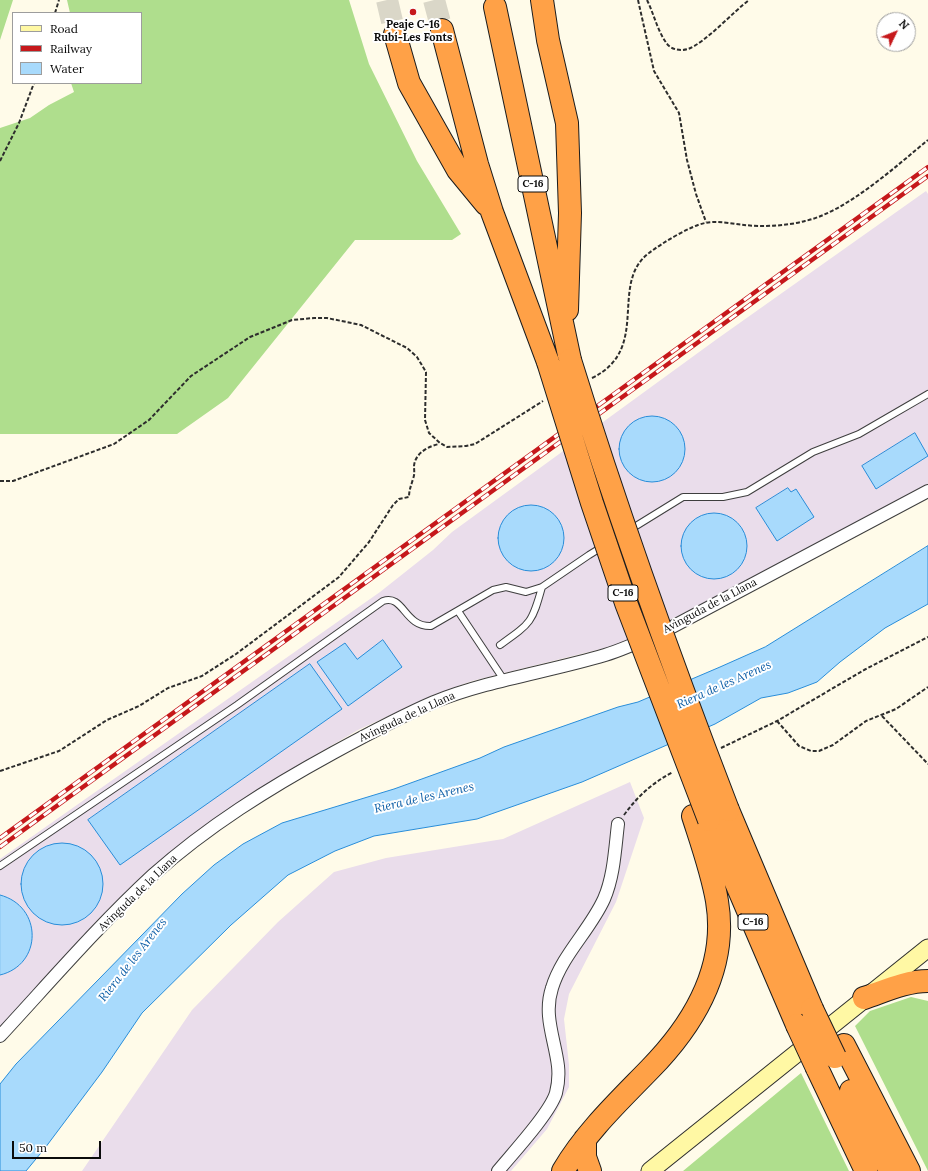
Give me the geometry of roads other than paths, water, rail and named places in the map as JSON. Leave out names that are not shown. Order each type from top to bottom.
[{"type":"highway","name":"C-16","points":[[542,0],[548,40],[567,123],[569,259],[564,339]]},
{"type":"highway","name":"C-16","points":[[495,8],[550,259],[564,339],[613,498],[684,696],[728,810],[763,895],[818,1006],[866,1171]]},
{"type":"highway","name":"C-16","points":[[442,30],[477,164],[492,212],[548,362],[595,510],[661,694],[701,818],[797,1025],[832,1057],[890,1171]]},
{"type":"highway","name":"C-16","points":[[395,34],[410,83],[417,96],[458,170],[492,212]]},
{"type":"highway","points":[[563,1171],[585,1139],[610,1110],[667,1051],[697,1010],[708,986],[717,953],[717,903],[707,858],[701,818]]},
{"type":"highway","points":[[864,998],[909,983],[928,981]]},
{"type":"highway","points":[[832,1057],[909,1171]]},
{"type":"highway","points":[[585,1139],[585,1157],[590,1171]]},
{"type":"main road","points":[[650,1171],[928,948]]},
{"type":"street","name":"Avinguda de la Llana","points":[[0,1036],[124,903],[154,875],[228,816],[310,766],[394,721],[452,696],[504,680],[605,655],[628,647],[672,627],[928,491]]},
{"type":"street","points":[[498,1171],[547,1109],[556,1093],[558,1066],[551,1036],[549,1012],[551,989],[560,968],[603,900],[610,883],[618,824]]},
{"type":"lane","points":[[0,866],[237,705],[383,601],[389,599],[396,601],[414,622],[424,626],[439,623],[483,594],[499,588],[506,587],[526,592],[542,587],[684,496],[723,497],[747,492],[813,452],[859,434],[928,394]]},
{"type":"lane","points":[[500,645],[528,625],[535,612],[542,587]]},
{"type":"lane","points":[[458,610],[504,680]]},
{"type":"water","points":[[652,416],[665,419],[675,426],[682,436],[685,449],[682,462],[675,472],[665,479],[652,482],[639,479],[629,472],[622,462],[619,449],[622,436],[629,426],[639,419]]},
{"type":"water","points":[[915,433],[928,456],[876,489],[862,466]]},
{"type":"water","points":[[788,488],[791,492],[796,489],[814,517],[777,541],[756,508]]},
{"type":"water","points":[[531,505],[544,508],[554,515],[561,525],[564,538],[561,551],[554,561],[544,568],[531,571],[518,568],[508,561],[501,551],[498,538],[501,525],[508,515],[518,508]]},
{"type":"water","points":[[714,513],[727,516],[737,523],[744,533],[747,546],[744,559],[737,569],[727,576],[714,579],[701,576],[691,569],[684,559],[681,546],[684,533],[691,523],[701,516]]},
{"type":"water","name":"Riera de les Arenes","points":[[928,546],[928,604],[885,628],[840,662],[817,682],[788,693],[761,698],[715,724],[582,782],[477,819],[374,836],[335,851],[288,875],[231,925],[142,1013],[102,1072],[26,1171],[0,1171],[0,1084],[16,1064],[182,894],[214,865],[243,844],[282,823],[394,789],[480,758],[504,747],[618,707],[638,702],[720,667],[765,647]]},
{"type":"water","points":[[383,640],[402,667],[348,706],[317,662],[345,643],[357,659]]},
{"type":"water","points":[[310,664],[342,709],[120,865],[88,820]]},
{"type":"water","points":[[62,843],[78,846],[91,855],[100,868],[103,884],[100,900],[91,913],[78,922],[62,925],[46,922],[33,913],[24,900],[21,884],[24,868],[33,855],[46,846]]},
{"type":"water","points":[[0,895],[14,901],[24,911],[30,923],[32,935],[30,948],[24,960],[14,969],[0,975]]},
{"type":"tunnel","points":[[387,0],[395,34]]},
{"type":"tunnel","points":[[434,0],[442,30]]},
{"type":"railway","points":[[0,838],[928,167]]},
{"type":"railway","points":[[0,847],[928,176]]},
{"type":"place","name":"Peaje C-16 Rubí-Les Fonts","points":[[413,12]]}]
